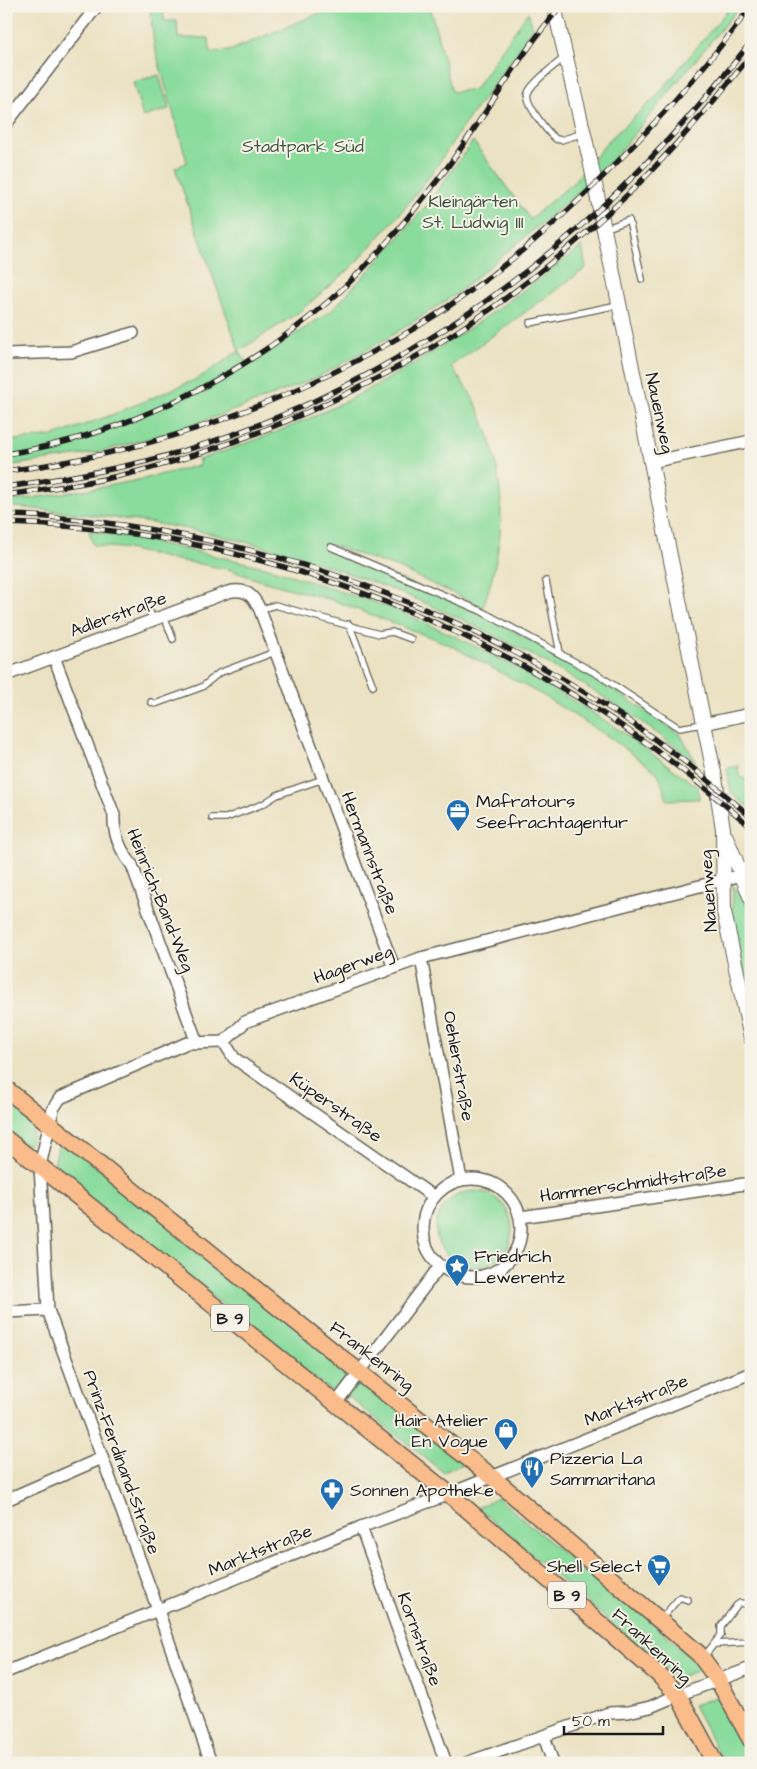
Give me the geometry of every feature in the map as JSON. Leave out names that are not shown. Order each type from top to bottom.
[{"type":"main road","name":"Frankenring","points":[[6,1088],[359,1372],[492,1476],[703,1658],[718,1680],[751,1740]]},
{"type":"main road","name":"Frankenring","points":[[6,1139],[449,1494],[658,1674],[678,1695],[714,1763]]},
{"type":"street","points":[[6,124],[97,6]]},
{"type":"street","name":"Nauenweg","points":[[554,6],[584,133],[715,778],[723,829],[724,912],[751,1038]]},
{"type":"street","points":[[6,354],[71,352],[133,333]]},
{"type":"street","points":[[651,462],[751,441]]},
{"type":"street","name":"Hermannstraße","points":[[244,591],[251,595],[260,610],[394,968]]},
{"type":"street","name":"Adlerstraße","points":[[6,675],[228,592],[244,591]]},
{"type":"street","name":"Heinrich-Band-Weg","points":[[54,657],[114,815],[114,827],[125,856],[132,865],[197,1043]]},
{"type":"street","points":[[703,724],[751,714]]},
{"type":"street","name":"Nauenweg","points":[[723,829],[751,898]]},
{"type":"street","name":"Hagerweg","points":[[224,1042],[245,1022],[421,958],[742,875]]},
{"type":"street","name":"Oehlerstraße","points":[[421,958],[461,1180]]},
{"type":"street","points":[[40,1166],[53,1109],[60,1098],[187,1043],[224,1042]]},
{"type":"street","name":"Küperstraße","points":[[224,1042],[234,1058],[434,1196]]},
{"type":"street","name":"Prinz-Ferdinand-Straße","points":[[40,1166],[48,1310],[158,1610],[211,1763]]},
{"type":"street","points":[[474,1178],[499,1186],[509,1194],[521,1217],[521,1236],[515,1253],[508,1263],[487,1276],[474,1278],[450,1273],[440,1266],[431,1256],[425,1245],[422,1233],[423,1220],[434,1196],[451,1183],[474,1178]]},
{"type":"street","name":"Hammerschmidtstraße","points":[[521,1217],[751,1183]]},
{"type":"street","points":[[336,1403],[440,1266]]},
{"type":"street","points":[[6,1312],[48,1310]]},
{"type":"street","name":"Marktstraße","points":[[6,1672],[361,1527],[449,1494],[751,1373]]},
{"type":"street","points":[[6,1500],[102,1458]]},
{"type":"street","name":"Kornstraße","points":[[361,1527],[446,1763]]},
{"type":"street","points":[[466,1763],[609,1713],[628,1712],[650,1707],[751,1668]]},
{"type":"street","points":[[544,1736],[553,1763]]},
{"type":"lane","points":[[566,57],[546,72],[528,92],[527,98],[536,115],[556,139],[561,140],[584,133]]},
{"type":"lane","points":[[604,229],[629,220],[642,279]]},
{"type":"lane","points":[[530,323],[618,305]]},
{"type":"lane","points":[[331,547],[481,610],[597,674],[679,728],[703,724]]},
{"type":"lane","points":[[546,581],[560,653]]},
{"type":"lane","points":[[260,610],[275,605],[350,624],[379,634],[392,632],[411,639]]},
{"type":"lane","points":[[148,607],[153,620]]},
{"type":"lane","points":[[164,616],[173,639]]},
{"type":"lane","points":[[350,624],[374,686]]},
{"type":"lane","points":[[151,702],[155,704],[202,687],[219,673],[275,652]]},
{"type":"lane","name":"Hermannstraße","points":[[212,818],[226,818],[263,804],[277,795],[322,779]]},
{"type":"lane","points":[[660,1621],[680,1597],[688,1600]]},
{"type":"lane","points":[[703,1658],[721,1635],[720,1626],[737,1605],[740,1603],[751,1607]]},
{"type":"lane","points":[[715,1644],[751,1642]]},
{"type":"green space","name":"Stadtpark Süd","points":[[150,6],[163,6],[164,21],[177,21],[178,38],[209,38],[210,52],[229,51],[336,6],[430,6],[452,92],[475,89],[528,12],[533,27],[433,172],[399,215],[352,267],[299,312],[239,351],[175,168],[187,162],[154,45]]},
{"type":"green space","name":"Kleingärten St. Ludwig III","points":[[731,6],[740,6],[619,153],[577,194],[455,295],[383,341],[318,377],[179,430],[96,453],[6,466],[6,441],[54,436],[114,414],[199,378],[239,351],[248,365],[331,311],[427,205],[473,141],[530,219],[574,182],[610,139],[655,98]]},
{"type":"green space","points":[[159,75],[169,109],[143,117],[133,82]]},
{"type":"green space","points":[[582,246],[586,268],[451,366],[470,393],[479,411],[495,460],[499,484],[501,509],[497,557],[483,607],[398,568],[331,545],[330,550],[490,618],[587,672],[680,734],[696,762],[622,709],[532,655],[437,608],[388,588],[289,554],[209,533],[123,519],[6,506],[6,502],[109,486],[200,465],[198,460],[274,433],[319,414],[389,378],[455,338],[520,293]]},
{"type":"green space","points":[[89,531],[131,537],[269,568],[394,609],[457,637],[514,666],[582,706],[615,727],[698,787],[699,799],[667,800],[658,773],[609,737],[542,695],[448,644],[332,600],[258,580],[228,569],[127,549],[93,545]]},
{"type":"green space","points":[[738,766],[739,776],[751,782],[751,809],[731,793],[727,768]]},
{"type":"green space","points":[[733,885],[748,907],[751,921],[751,1009],[732,917]]},
{"type":"green space","points":[[6,1095],[34,1117],[32,1137],[29,1145],[21,1143],[6,1131]]},
{"type":"green space","points":[[60,1138],[466,1463],[443,1472],[350,1398],[330,1390],[53,1169]]},
{"type":"green space","points":[[474,1191],[489,1194],[501,1202],[509,1214],[512,1229],[509,1244],[501,1256],[489,1264],[474,1267],[459,1264],[447,1256],[439,1244],[436,1229],[439,1214],[447,1202],[459,1194]]},
{"type":"green space","points":[[498,1498],[579,1567],[599,1576],[622,1594],[703,1669],[676,1678],[478,1507]]},
{"type":"green space","points":[[719,1696],[751,1756],[751,1763],[724,1763],[693,1705]]},
{"type":"railway","points":[[6,454],[96,433],[140,417],[182,398],[223,376],[263,351],[336,295],[379,251],[443,173],[515,67],[561,6]]},
{"type":"railway","points":[[6,471],[114,452],[218,421],[319,379],[415,328],[478,286],[566,212],[646,132],[687,86],[751,6]]},
{"type":"railway","points":[[6,487],[77,476],[130,465],[206,444],[263,423],[320,398],[376,370],[429,339],[481,305],[530,268],[601,208],[668,140],[751,42]]},
{"type":"railway","points":[[6,495],[115,477],[195,455],[238,440],[323,405],[364,385],[444,340],[501,302],[555,260],[623,199],[673,147],[751,55]]},
{"type":"railway","points":[[6,515],[68,518],[109,523],[237,547],[303,565],[368,587],[431,612],[493,641],[554,674],[612,710],[679,757],[751,817]]},
{"type":"railway","points":[[6,523],[91,529],[175,541],[259,560],[342,586],[422,617],[500,654],[574,695],[659,752],[751,827]]},
{"type":"place","name":"Mafratours Seefrachtagentur","points":[[458,832]]},
{"type":"place","name":"Friedrich Lewerentz","points":[[457,1287]]},
{"type":"place","name":"Hair Atelier En Vogue","points":[[506,1451]]},
{"type":"place","name":"Pizzeria La Sammaritana","points":[[532,1489]]},
{"type":"place","name":"Sonnen Apotheke","points":[[332,1511]]},
{"type":"place","name":"Shell Select","points":[[659,1587]]}]
